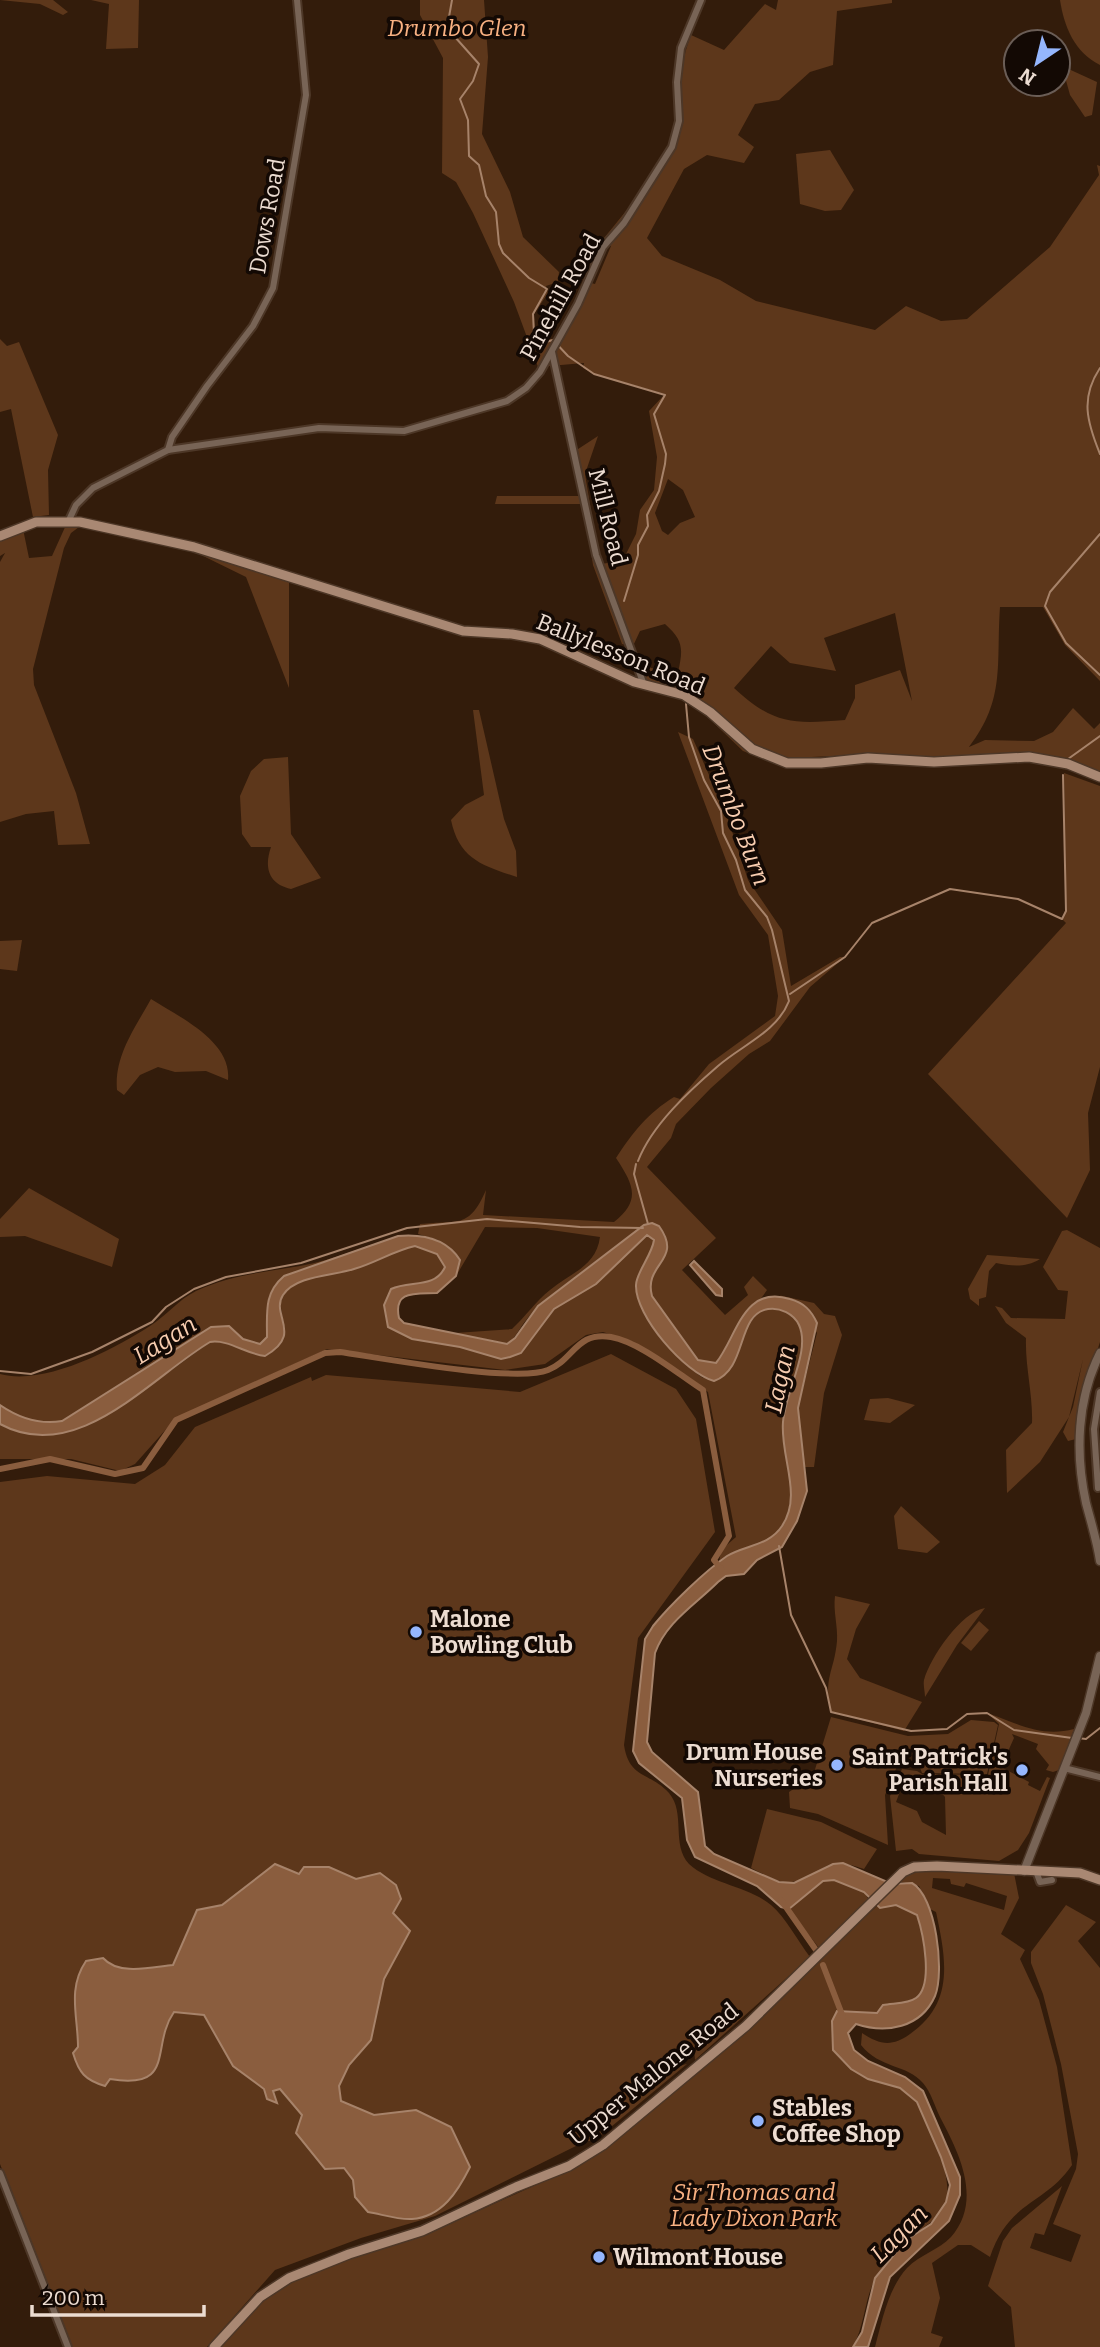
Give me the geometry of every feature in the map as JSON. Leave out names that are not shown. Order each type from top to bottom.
[{"type":"main road","name":"Ballylesson Road","points":[[0,536],[36,522],[69,520],[194,547],[463,631],[540,639],[645,686],[673,691],[695,701],[752,749],[787,763],[821,764],[868,758],[934,762],[1028,757],[1068,764],[1100,777]]},
{"type":"main road","name":"Upper Malone Road","points":[[214,2347],[260,2298],[289,2278],[349,2254],[430,2228],[516,2186],[569,2166],[603,2146],[746,2026],[870,1906],[897,1876],[908,1869],[924,1865],[1024,1871]]},
{"type":"main road","points":[[1024,1871],[1080,1873],[1100,1880]]},
{"type":"street","name":"Dows Road","points":[[168,450],[172,437],[253,326],[273,288],[306,94],[297,0]]},
{"type":"street","name":"Pinehill Road","points":[[69,520],[71,511],[93,488],[168,450],[319,428],[386,432],[421,428],[508,401],[534,379],[592,277],[603,247],[624,223],[672,147],[679,121],[677,82],[681,48],[701,0]]},
{"type":"street","name":"Mill Road","points":[[555,346],[596,555],[645,686]]},
{"type":"street","points":[[1100,1353],[1082,1414],[1079,1446],[1082,1480],[1100,1561]]},
{"type":"street","points":[[1098,1488],[1094,1429],[1100,1392]]},
{"type":"street","points":[[1024,1871],[1076,1738],[1098,1673],[1100,1656]]},
{"type":"street","points":[[1065,1768],[1100,1777]]},
{"type":"street","points":[[1035,1871],[1040,1882],[1052,1880]]},
{"type":"street","points":[[0,2172],[68,2347]]},
{"type":"green space","points":[[0,0],[53,0],[68,12],[63,15],[40,4]]},
{"type":"green space","points":[[91,0],[139,0],[138,48],[106,49],[109,4]]},
{"type":"green space","name":"Drumbo Glen","points":[[420,0],[484,0],[488,57],[482,134],[510,192],[523,237],[559,272],[558,282],[546,286],[548,293],[534,314],[535,334],[542,341],[556,338],[587,282],[595,284],[611,246],[600,243],[651,177],[674,133],[680,132],[682,72],[691,35],[724,50],[765,4],[776,10],[778,0],[892,0],[892,3],[837,11],[833,65],[810,72],[779,100],[755,104],[738,135],[754,147],[744,163],[707,155],[684,169],[647,238],[662,256],[720,280],[756,301],[875,330],[906,306],[941,321],[967,319],[1050,247],[1099,175],[1097,165],[1100,166],[1100,681],[1065,645],[1043,607],[1000,607],[994,697],[981,730],[969,747],[985,740],[1034,741],[1053,732],[1073,708],[1094,729],[1100,723],[1100,772],[1060,757],[1034,753],[790,758],[789,769],[743,751],[696,706],[672,695],[654,693],[646,682],[637,655],[641,654],[651,668],[678,673],[681,658],[679,641],[665,624],[640,631],[633,646],[622,644],[593,565],[584,504],[495,504],[497,496],[581,496],[572,453],[598,436],[585,474],[598,553],[602,564],[623,560],[636,534],[640,510],[654,490],[657,457],[649,411],[665,394],[594,374],[583,368],[584,363],[538,367],[514,302],[473,213],[456,182],[442,173],[443,58],[420,15]],"holes":[[[668,479],[683,490],[695,517],[680,523],[668,535],[662,531],[655,513]],[[895,613],[912,701],[900,670],[855,685],[855,698],[845,720],[811,722],[785,719],[761,709],[734,688],[771,646],[790,663],[836,671],[824,638]]]},
{"type":"green space","points":[[1060,0],[1100,0],[1100,65],[1077,46],[1072,38],[1072,28],[1068,28]]},
{"type":"green space","points":[[1072,71],[1097,82],[1092,115],[1085,117],[1072,98]]},
{"type":"green space","points":[[830,150],[854,190],[841,210],[825,211],[800,204],[796,154]]},
{"type":"green space","points":[[0,339],[7,346],[19,342],[58,435],[48,470],[49,515],[33,517],[11,409],[0,412]]},
{"type":"green space","points":[[66,525],[79,527],[71,533],[64,548],[33,669],[34,685],[76,793],[90,844],[58,845],[54,811],[26,814],[0,822],[0,562],[5,553],[0,556],[0,540],[23,529],[29,558],[52,556]]},
{"type":"green space","points":[[193,551],[289,582],[289,688],[246,577]]},
{"type":"green space","points":[[473,710],[479,710],[504,819],[516,851],[517,877],[474,859],[460,844],[451,820],[465,805],[484,795]]},
{"type":"green space","points":[[678,732],[693,739],[726,813],[748,880],[782,930],[791,986],[840,957],[845,957],[810,987],[770,1041],[749,1054],[676,1124],[671,1138],[647,1167],[716,1238],[682,1270],[725,1315],[748,1295],[744,1287],[753,1276],[767,1290],[716,1363],[698,1360],[652,1296],[652,1277],[662,1261],[652,1223],[609,1251],[549,1299],[527,1319],[507,1344],[455,1333],[512,1329],[545,1294],[588,1262],[598,1247],[600,1237],[537,1228],[485,1227],[456,1276],[460,1260],[438,1240],[418,1234],[420,1224],[454,1222],[468,1217],[486,1190],[483,1215],[614,1222],[629,1206],[632,1191],[616,1158],[635,1131],[665,1103],[674,1097],[680,1099],[709,1064],[775,1016],[778,996],[768,935],[739,895]]},
{"type":"green space","points":[[288,757],[291,834],[321,878],[291,889],[277,883],[270,874],[268,861],[271,847],[251,847],[242,834],[240,796],[251,771],[264,759]]},
{"type":"green space","points":[[1064,773],[1100,786],[1100,1067],[1088,1113],[1090,1170],[1067,1218],[928,1074],[1066,923],[1062,919],[1066,911]]},
{"type":"green space","points":[[22,940],[17,971],[0,969],[0,941]]},
{"type":"green space","points":[[151,999],[189,1022],[213,1042],[222,1053],[228,1080],[206,1071],[175,1072],[158,1067],[140,1075],[124,1095],[117,1090],[122,1054]]},
{"type":"green space","points":[[29,1188],[119,1239],[112,1267],[25,1236],[0,1237],[0,1219]]},
{"type":"green space","points":[[1067,1230],[1100,1248],[1100,1342],[1079,1406],[1076,1439],[1068,1441],[1063,1432],[1069,1417],[1040,1462],[1007,1493],[1006,1450],[1032,1423],[1031,1402],[1026,1338],[1006,1323],[995,1306],[1002,1308],[1011,1318],[1065,1319],[1068,1291],[1058,1290],[1043,1267],[1062,1231]],"holes":[[[1083,1359],[1073,1407],[1069,1417]]]},
{"type":"green space","points":[[646,1235],[654,1240],[636,1281],[638,1298],[661,1337],[703,1378],[759,1312],[775,1309],[790,1314],[798,1323],[802,1335],[798,1366],[782,1425],[790,1489],[787,1513],[776,1533],[719,1563],[721,1550],[736,1537],[708,1392],[634,1342],[603,1332],[586,1335],[545,1364],[505,1370],[327,1349],[176,1418],[135,1464],[120,1471],[71,1459],[0,1459],[0,1424],[7,1428],[73,1431],[143,1391],[210,1342],[224,1343],[265,1356],[285,1331],[281,1302],[290,1288],[307,1280],[355,1269],[415,1246],[437,1254],[445,1266],[432,1280],[399,1286],[388,1327],[412,1339],[460,1347],[501,1359],[554,1309],[596,1284]]},
{"type":"green space","points":[[398,1236],[284,1276],[270,1296],[267,1337],[260,1345],[243,1339],[229,1326],[211,1327],[62,1421],[30,1419],[14,1414],[0,1405],[0,1374],[37,1375],[78,1363],[135,1335],[196,1291],[222,1281],[325,1260]]},
{"type":"green space","points":[[987,1255],[1040,1259],[1024,1265],[996,1263],[989,1271],[986,1297],[979,1299],[979,1306],[970,1299],[968,1289]]},
{"type":"green space","points":[[778,1295],[814,1303],[824,1314],[835,1316],[842,1335],[824,1393],[814,1467],[803,1467],[798,1408],[817,1333],[797,1301]]},
{"type":"green space","points":[[611,1354],[676,1389],[696,1419],[715,1532],[638,1638],[624,1745],[627,1756],[635,1770],[662,1786],[674,1801],[681,1848],[689,1864],[708,1876],[752,1893],[771,1905],[810,1957],[695,2060],[694,2049],[674,2067],[687,2064],[594,2141],[586,2141],[435,2216],[361,2238],[275,2270],[207,2347],[72,2347],[0,2164],[0,1482],[47,1476],[135,1484],[165,1465],[195,1427],[311,1377],[312,1381],[326,1375],[520,1392]]},
{"type":"green space","points":[[888,1398],[915,1405],[890,1423],[864,1420],[870,1399]]},
{"type":"green space","points":[[901,1506],[940,1542],[927,1553],[898,1549],[894,1516]]},
{"type":"green space","points":[[835,1596],[870,1604],[856,1629],[847,1659],[860,1678],[922,1702],[904,1731],[831,1712],[828,1691],[837,1641]]},
{"type":"green space","points":[[985,1608],[957,1645],[925,1697],[924,1680],[927,1671],[948,1637],[966,1618]]},
{"type":"green space","points":[[979,1621],[989,1630],[971,1651],[961,1643]]},
{"type":"green space","points":[[987,1713],[1040,1731],[1074,1729],[1059,1770],[1053,1772],[1046,1770],[1049,1765],[1036,1749],[1038,1744],[1012,1734],[1014,1738],[1001,1767],[1040,1791],[1047,1777],[1050,1778],[1029,1833],[1018,1850],[999,1861],[919,1854],[912,1849],[896,1851],[890,1796],[902,1769],[922,1774],[988,1775],[999,1724]],"holes":[[[901,1789],[940,1791],[945,1797],[946,1835],[922,1822],[917,1811],[896,1802]]]},
{"type":"green space","points":[[831,1717],[908,1736],[948,1734],[971,1720],[994,1722],[998,1725],[987,1774],[922,1773],[915,1754],[901,1757],[885,1795],[888,1845],[818,1814],[790,1808],[789,1792],[813,1776]]},
{"type":"green space","points":[[767,1809],[821,1822],[877,1849],[864,1869],[839,1863],[792,1882],[776,1880],[751,1868]]},
{"type":"green space","points":[[915,1868],[1004,1875],[1014,1873],[1019,1898],[1001,1934],[1025,1950],[1020,1959],[1039,2000],[1057,2067],[1072,2165],[1062,2178],[1007,2224],[990,2257],[971,2245],[958,2245],[932,2263],[940,2298],[931,2333],[943,2337],[939,2347],[875,2347],[886,2306],[900,2276],[912,2263],[951,2237],[960,2223],[967,2192],[960,2161],[926,2087],[917,2077],[876,2058],[861,2045],[862,2033],[886,2043],[892,2043],[910,2034],[924,2022],[934,2008],[944,1979],[936,1912],[930,1909],[919,1886],[902,1882],[892,1884]],"holes":[[[933,1878],[950,1879],[951,1884],[964,1887],[966,1883],[1007,1896],[1004,1910],[932,1888]]]},
{"type":"green space","points":[[834,1880],[864,1892],[869,1900],[819,1948],[789,1909],[823,1881]]},
{"type":"green space","name":"Sir Thomas and Lady Dixon Park","points":[[896,1905],[917,1915],[926,1971],[921,1991],[916,1998],[909,2001],[883,2005],[877,2013],[837,2011],[832,2021],[868,2079],[901,2089],[917,2101],[939,2150],[948,2193],[939,2214],[900,2246],[877,2276],[853,2347],[221,2347],[262,2300],[291,2282],[351,2258],[425,2235],[549,2179],[605,2148],[877,1906]]},
{"type":"green space","points":[[1066,1905],[1096,1922],[1078,1941],[1100,1968],[1100,2347],[1015,2347],[1011,2307],[988,2286],[1003,2241],[1012,2228],[1062,2186],[1044,2235],[1035,2233],[1030,2248],[1071,2262],[1081,2235],[1053,2224],[1076,2169],[1078,2154],[1061,2064],[1043,1994],[1031,1963],[1031,1952]]},
{"type":"shaded area","points":[[652,1223],[659,1226],[666,1238],[667,1247],[653,1276],[652,1296],[698,1360],[716,1363],[743,1316],[751,1306],[762,1299],[774,1296],[795,1301],[812,1314],[817,1323],[798,1408],[807,1491],[797,1521],[782,1547],[757,1560],[744,1574],[726,1576],[682,1614],[666,1632],[655,1653],[647,1742],[652,1752],[698,1792],[705,1846],[714,1854],[779,1882],[794,1883],[833,1864],[843,1863],[892,1884],[912,1883],[927,1903],[936,1935],[938,1985],[929,2007],[912,2022],[902,2026],[879,2028],[856,2024],[848,2033],[854,2050],[868,2061],[905,2077],[923,2091],[960,2177],[960,2195],[949,2221],[890,2277],[868,2347],[853,2347],[862,2332],[875,2278],[906,2240],[931,2224],[946,2202],[950,2185],[917,2102],[900,2088],[868,2079],[851,2069],[833,2050],[832,2021],[837,2011],[877,2013],[883,2005],[916,1998],[925,1982],[926,1971],[917,1915],[896,1905],[880,1908],[864,1892],[834,1880],[823,1881],[789,1909],[781,1907],[757,1886],[695,1857],[687,1840],[682,1798],[639,1763],[633,1751],[645,1639],[653,1626],[678,1599],[727,1556],[777,1533],[788,1514],[791,1489],[783,1422],[802,1347],[802,1335],[794,1318],[777,1309],[758,1313],[751,1321],[738,1354],[725,1375],[714,1381],[702,1376],[664,1342],[638,1298],[637,1280],[654,1240],[647,1235],[596,1284],[554,1309],[521,1353],[501,1359],[460,1347],[412,1339],[388,1327],[384,1305],[391,1289],[429,1281],[441,1274],[445,1267],[437,1254],[415,1246],[354,1269],[306,1280],[289,1288],[280,1302],[284,1325],[282,1340],[265,1356],[224,1343],[210,1342],[137,1395],[84,1426],[57,1434],[29,1434],[0,1424],[0,1405],[14,1414],[30,1419],[62,1421],[211,1327],[229,1326],[243,1339],[260,1344],[267,1337],[270,1296],[284,1276],[398,1236],[415,1236],[440,1242],[460,1260],[456,1276],[437,1293],[408,1295],[399,1302],[399,1318],[404,1323],[507,1344],[515,1338],[538,1306],[644,1225]]},
{"type":"shaded area","points":[[694,1261],[722,1289],[722,1296],[716,1295],[690,1265]]},
{"type":"shaded area","points":[[275,1864],[299,1874],[304,1867],[329,1867],[356,1879],[380,1873],[396,1885],[401,1899],[393,1913],[410,1931],[384,1979],[371,2040],[349,2065],[339,2086],[341,2101],[374,2115],[416,2110],[451,2127],[470,2167],[448,2201],[423,2217],[395,2218],[368,2212],[355,2197],[353,2180],[344,2168],[325,2169],[296,2133],[302,2115],[280,2089],[273,2091],[277,2103],[267,2099],[264,2089],[233,2066],[204,2015],[174,2012],[167,2025],[158,2062],[153,2072],[145,2078],[131,2081],[110,2079],[105,2086],[92,2081],[78,2066],[73,2053],[78,2047],[75,1992],[80,1971],[86,1961],[103,1958],[110,1964],[127,1969],[173,1965],[197,1910],[222,1905]]},
{"type":"waterway","name":"Drumbo Burn","points":[[452,0],[447,28],[479,64],[473,81],[460,99],[468,120],[469,156],[479,165],[486,196],[496,212],[499,244],[503,253],[529,278],[547,289],[533,314],[534,334],[542,343],[553,340],[568,356],[594,374],[665,395],[654,414],[666,454],[665,464],[659,491],[647,515],[648,526],[638,545],[638,555],[624,601]]},
{"type":"waterway","points":[[1100,368],[1088,400],[1089,421],[1100,454]]},
{"type":"waterway","points":[[1100,534],[1050,592],[1045,606],[1066,643],[1100,675]]},
{"type":"waterway","name":"Drumbo Burn","points":[[673,672],[681,690]]},
{"type":"waterway","name":"Drumbo Burn","points":[[638,1161],[652,1134],[672,1109],[718,1066],[768,1030],[789,1001],[772,930],[767,917],[745,890],[736,860],[723,833],[721,811],[704,780],[689,737],[686,704]]},
{"type":"waterway","points":[[1068,759],[1100,736]]},
{"type":"waterway","points":[[790,994],[845,957],[872,923],[950,889],[1018,899],[1062,919],[1066,911],[1063,775]]},
{"type":"waterway","name":"Drumbo Burn","points":[[636,1164],[634,1174],[648,1224]]},
{"type":"waterway","name":"Lagan","points":[[0,1371],[31,1374],[92,1352],[152,1322],[166,1307],[194,1289],[226,1277],[301,1263],[407,1228],[487,1219],[580,1227],[643,1228]]},
{"type":"waterway","points":[[0,1469],[50,1459],[115,1474],[143,1468],[176,1420],[325,1353],[340,1352],[479,1372],[532,1373],[557,1365],[590,1338],[611,1337],[634,1345],[703,1390],[729,1536],[714,1560],[721,1569]]},
{"type":"waterway","points":[[779,1546],[791,1615],[826,1688],[831,1712],[911,1731],[947,1729],[967,1714],[987,1713],[1014,1730],[1072,1738]]},
{"type":"waterway","points":[[1078,1738],[1086,1739],[1100,1728]]},
{"type":"waterway","points":[[781,1900],[816,1950]]},
{"type":"waterway","points":[[823,1965],[843,2017]]},
{"type":"place","name":"Malone Bowling Club","points":[[416,1632]]},
{"type":"place","name":"Drum House Nurseries","points":[[837,1765]]},
{"type":"place","name":"Saint Patrick's Parish Hall","points":[[1022,1770]]},
{"type":"place","name":"Stables Coffee Shop","points":[[758,2121]]},
{"type":"place","name":"Wilmont House","points":[[599,2257]]}]
